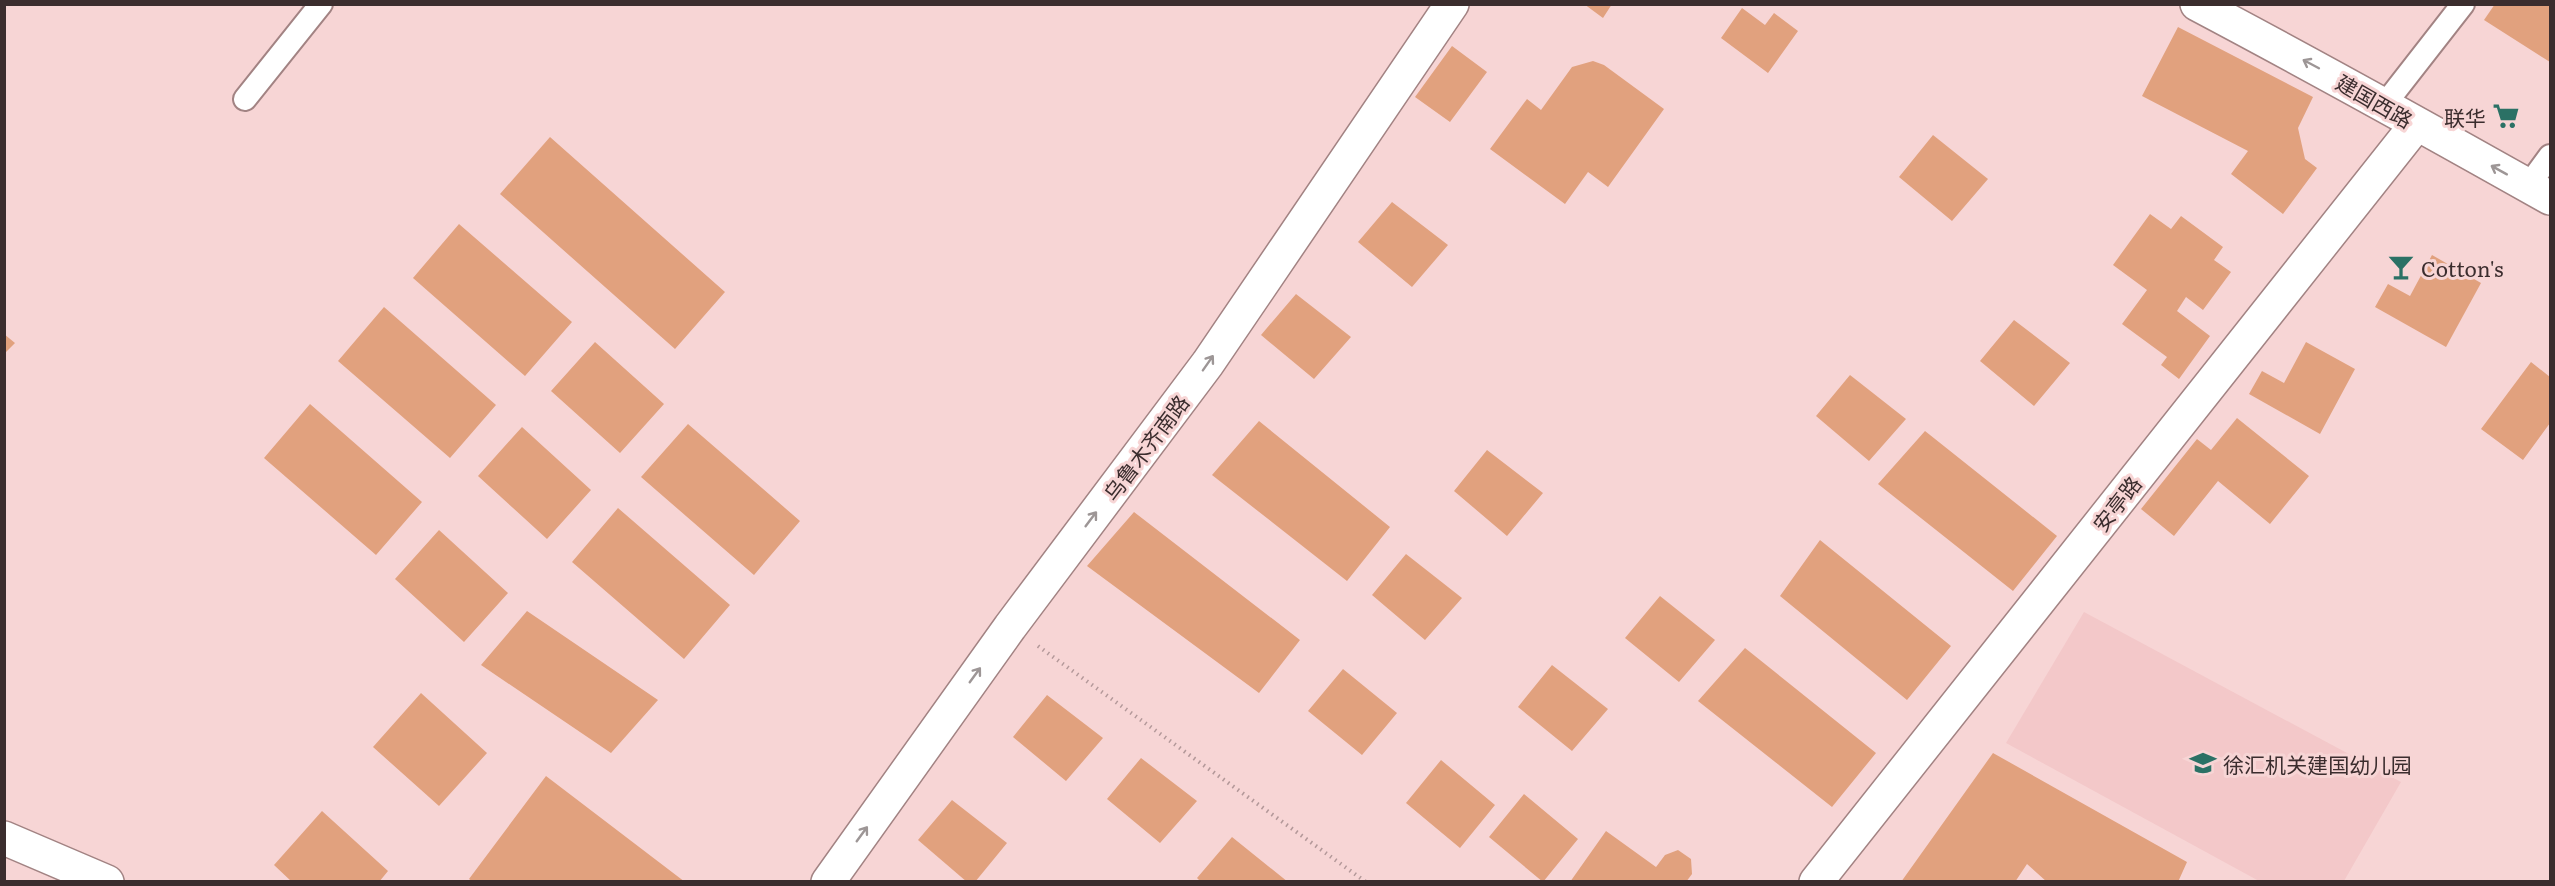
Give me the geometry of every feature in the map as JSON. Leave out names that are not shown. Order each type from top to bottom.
[{"type":"street","name":"乌鲁木齐南路","points":[[828,882],[1010,627],[1208,363],[1452,4]]},
{"type":"street","name":"建国西路","points":[[2197,4],[2385,104],[2416,124],[2539,192]]},
{"type":"street","name":"安亭路","points":[[1816,882],[2416,124]]},
{"type":"street","points":[[4,837],[107,882]]},
{"type":"lane","points":[[245,99],[321,4]]},
{"type":"lane","points":[[2385,104],[2463,4]]},
{"type":"lane","points":[[2539,192],[2550,156]]},
{"type":"path","points":[[1010,627],[1366,882]]},
{"type":"shaded area","name":"徐汇机关建国幼儿园","points":[[2084,612],[2401,782],[2344,881],[2259,881],[2006,743]]},
{"type":"building","points":[[1584,4],[1612,4],[1603,18]]},
{"type":"building","points":[[2495,4],[2550,4],[2550,62],[2484,20]]},
{"type":"building","points":[[1742,8],[1765,25],[1774,13],[1798,31],[1768,73],[1721,38]]},
{"type":"building","points":[[2178,27],[2313,97],[2298,128],[2305,159],[2317,168],[2283,214],[2231,174],[2248,151],[2142,96]]},
{"type":"building","points":[[1452,46],[1487,72],[1450,122],[1415,97]]},
{"type":"building","points":[[1593,61],[1604,65],[1664,109],[1608,187],[1588,172],[1565,204],[1490,149],[1527,99],[1541,110],[1572,67]]},
{"type":"building","points":[[1933,135],[1988,179],[1952,221],[1899,177]]},
{"type":"building","points":[[550,137],[725,292],[675,349],[500,194]]},
{"type":"building","points":[[1392,202],[1448,245],[1412,287],[1358,242]]},
{"type":"building","points":[[2150,214],[2171,229],[2181,216],[2223,247],[2214,260],[2231,272],[2203,310],[2186,297],[2177,311],[2210,336],[2179,379],[2161,365],[2167,357],[2122,324],[2147,290],[2113,265]]},
{"type":"building","points":[[459,224],[572,322],[525,376],[413,278]]},
{"type":"building","points":[[2432,255],[2481,283],[2446,347],[2375,307],[2388,284],[2410,296]]},
{"type":"building","points":[[1296,294],[1351,337],[1314,379],[1261,335]]},
{"type":"building","points":[[384,307],[496,405],[450,458],[338,361]]},
{"type":"building","points":[[2014,320],[2070,363],[2034,406],[1980,361]]},
{"type":"building","points":[[4,334],[15,343],[4,354]]},
{"type":"building","points":[[595,342],[664,404],[620,453],[551,391]]},
{"type":"building","points":[[2306,342],[2355,369],[2320,434],[2249,394],[2262,371],[2284,383]]},
{"type":"building","points":[[2531,362],[2550,377],[2550,423],[2523,460],[2481,429]]},
{"type":"building","points":[[1850,375],[1906,419],[1869,461],[1816,416]]},
{"type":"building","points":[[310,404],[422,502],[376,555],[264,458]]},
{"type":"building","points":[[2237,418],[2309,476],[2270,524],[2218,481],[2174,536],[2141,509],[2197,439],[2211,450]]},
{"type":"building","points":[[1259,421],[1390,527],[1347,581],[1212,475]]},
{"type":"building","points":[[688,424],[800,521],[754,575],[641,477]]},
{"type":"building","points":[[522,427],[591,490],[547,539],[478,476]]},
{"type":"building","points":[[1925,431],[2057,536],[2013,591],[1878,484]]},
{"type":"building","points":[[1487,450],[1543,493],[1507,536],[1454,491]]},
{"type":"building","points":[[618,508],[730,605],[684,659],[572,562]]},
{"type":"building","points":[[1134,512],[1300,640],[1259,693],[1087,566]]},
{"type":"building","points":[[439,530],[508,593],[464,642],[395,579]]},
{"type":"building","points":[[1820,540],[1951,646],[1907,700],[1780,596]]},
{"type":"building","points":[[1406,554],[1462,598],[1425,640],[1372,595]]},
{"type":"building","points":[[1660,596],[1715,640],[1679,682],[1625,638]]},
{"type":"building","points":[[527,611],[658,700],[611,753],[481,665]]},
{"type":"building","points":[[1745,648],[1876,753],[1832,807],[1698,701]]},
{"type":"building","points":[[1552,665],[1608,709],[1572,751],[1518,707]]},
{"type":"building","points":[[1343,669],[1397,713],[1362,755],[1308,711]]},
{"type":"building","points":[[421,693],[487,753],[439,806],[373,747]]},
{"type":"building","points":[[1047,695],[1103,738],[1066,781],[1013,737]]},
{"type":"building","points":[[1993,753],[2187,862],[2178,882],[2047,882],[2027,864],[2015,882],[1901,882]]},
{"type":"building","points":[[1141,758],[1197,801],[1160,843],[1107,799]]},
{"type":"building","points":[[1441,760],[1495,805],[1460,848],[1406,803]]},
{"type":"building","points":[[546,776],[685,882],[473,882],[469,879]]},
{"type":"building","points":[[1524,794],[1578,839],[1543,882],[1489,837]]},
{"type":"building","points":[[952,800],[1007,843],[975,882],[967,882],[918,840]]},
{"type":"building","points":[[322,811],[388,871],[379,882],[292,882],[274,865]]},
{"type":"building","points":[[1606,831],[1656,867],[1665,855],[1678,850],[1691,859],[1692,874],[1686,882],[1570,882]]},
{"type":"building","points":[[1232,837],[1288,882],[1201,882],[1197,878]]},
{"type":"place","name":"联华","points":[[2506,116]]},
{"type":"place","name":"Cotton's","points":[[2401,267]]},
{"type":"place","name":"徐汇机关建国幼儿园","points":[[2203,763]]}]
